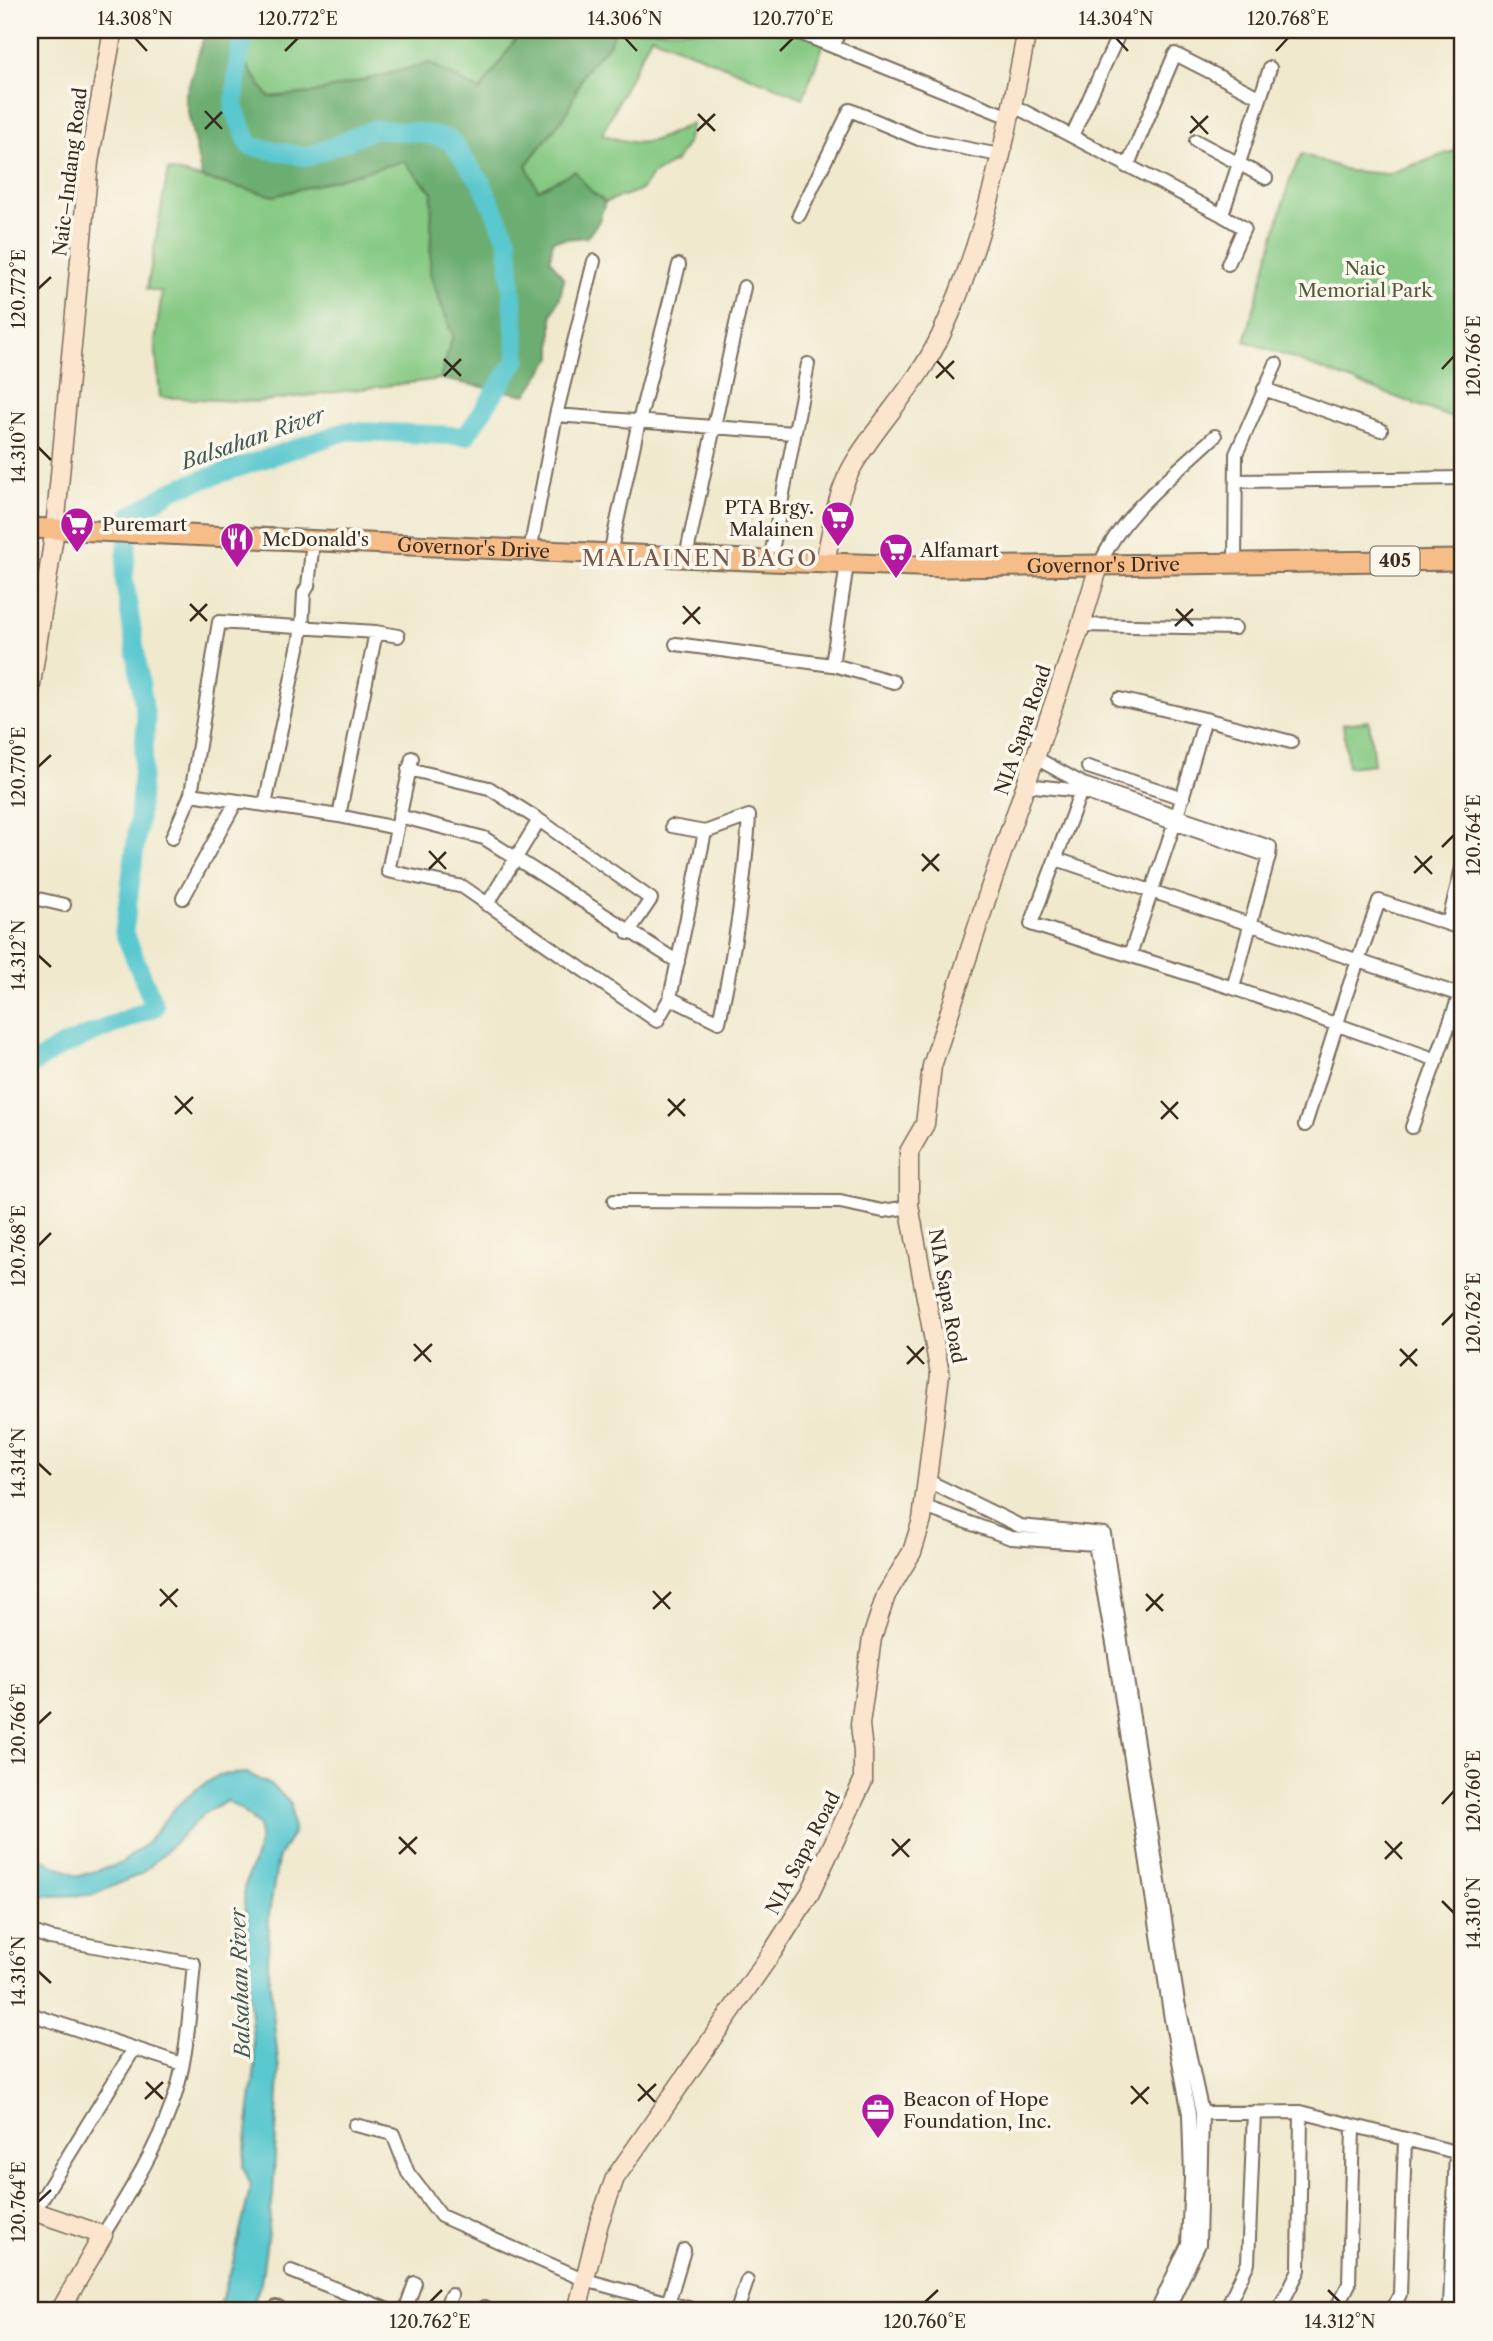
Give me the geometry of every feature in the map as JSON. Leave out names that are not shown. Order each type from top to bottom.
[{"type":"main road","name":"Governor's Drive","points":[[30,528],[308,547],[530,551],[945,567],[1463,560]]},
{"type":"street","name":"Naic–Indang Road","points":[[30,691],[55,529],[89,162],[113,30]]},
{"type":"street","points":[[792,30],[1072,136],[1222,215],[1244,228],[1228,264]]},
{"type":"street","points":[[834,46],[839,30]]},
{"type":"street","points":[[825,563],[838,498],[854,463],[919,375],[941,335],[985,223],[1027,30]]},
{"type":"street","points":[[1072,136],[1117,38]]},
{"type":"street","points":[[1127,167],[1175,54],[1259,97]]},
{"type":"street","points":[[1222,215],[1270,68]]},
{"type":"street","points":[[799,215],[850,110],[919,139],[999,155]]},
{"type":"street","points":[[1196,141],[1266,178]]},
{"type":"street","points":[[530,551],[556,415],[594,261]]},
{"type":"street","points":[[610,554],[639,421],[679,265]]},
{"type":"street","points":[[686,558],[744,287]]},
{"type":"street","points":[[1235,564],[1236,454],[1276,363]]},
{"type":"street","points":[[770,561],[808,364]]},
{"type":"street","points":[[1264,389],[1381,430]]},
{"type":"street","points":[[556,415],[793,433]]},
{"type":"street","points":[[1099,566],[1108,545],[1147,499],[1215,436]]},
{"type":"street","points":[[1236,481],[1463,478]]},
{"type":"street","points":[[265,805],[302,629],[304,593],[308,586],[308,547]]},
{"type":"street","points":[[830,664],[832,665],[847,564]]},
{"type":"street","name":"NIA Sapa Road","points":[[577,2311],[599,2223],[615,2178],[774,1951],[810,1893],[863,1782],[860,1724],[872,1638],[886,1595],[912,1552],[925,1507],[940,1374],[909,1207],[909,1152],[925,1124],[932,1066],[1099,566]]},
{"type":"street","points":[[172,838],[191,794],[219,622],[376,632],[398,636]]},
{"type":"street","points":[[1081,625],[1235,628]]},
{"type":"street","points":[[339,816],[376,632]]},
{"type":"street","points":[[676,644],[830,664],[894,682]]},
{"type":"street","points":[[1119,699],[1291,742]]},
{"type":"street","points":[[1130,955],[1183,798],[1205,719]]},
{"type":"street","points":[[1036,758],[1082,788],[1176,820],[1270,847],[1233,988]]},
{"type":"street","points":[[628,933],[651,899],[539,820],[489,789],[410,764],[388,871],[463,887],[657,1021],[670,998],[705,832]]},
{"type":"street","points":[[1088,767],[1183,798]]},
{"type":"street","points":[[1026,785],[1082,788]]},
{"type":"street","points":[[1082,788],[1031,924],[1233,988],[1437,1060]]},
{"type":"street","points":[[191,794],[397,822],[484,838],[628,933],[678,962]]},
{"type":"street","points":[[183,898],[236,802]]},
{"type":"street","points":[[670,998],[719,1022],[731,970],[745,882],[749,816],[705,832],[672,826]]},
{"type":"street","points":[[487,905],[539,820]]},
{"type":"street","points":[[1056,859],[1462,993],[1412,1127]]},
{"type":"street","points":[[1448,924],[1463,864]]},
{"type":"street","points":[[30,897],[64,905]]},
{"type":"street","points":[[1305,1125],[1379,901],[1463,929]]},
{"type":"street","points":[[614,1201],[841,1202],[883,1211],[909,1207]]},
{"type":"street","points":[[928,1481],[1020,1526],[1104,1534]]},
{"type":"street","points":[[925,1507],[1011,1538],[1095,1544]]},
{"type":"street","points":[[1001,1534],[1005,1519]]},
{"type":"street","points":[[1095,1544],[1104,1534]]},
{"type":"street","points":[[1104,1534],[1178,2002],[1202,2113],[1199,2244],[1167,2311]]},
{"type":"street","points":[[1095,1544],[1188,2114],[1191,2178],[1188,2244],[1157,2311]]},
{"type":"street","points":[[30,1931],[50,1938],[194,1964],[182,2064],[172,2107],[138,2176],[63,2306],[82,2311]]},
{"type":"street","points":[[30,2014],[182,2064]]},
{"type":"street","points":[[103,2235],[31,2213],[134,2049]]},
{"type":"street","points":[[1225,2311],[1248,2263],[1254,2112]]},
{"type":"street","points":[[1202,2113],[1301,2112],[1460,2152],[1448,2311]]},
{"type":"street","points":[[1278,2311],[1299,2270],[1301,2112]]},
{"type":"street","points":[[355,2125],[393,2134],[408,2174],[441,2216],[585,2280],[667,2307],[699,2311]]},
{"type":"street","points":[[1335,2311],[1349,2284],[1353,2127]]},
{"type":"street","points":[[1392,2311],[1400,2294],[1405,2139]]},
{"type":"street","points":[[667,2307],[684,2250]]},
{"type":"street","points":[[291,2271],[391,2311]]},
{"type":"street","points":[[737,2311],[747,2281]]},
{"type":"street","points":[[405,2311],[415,2283]]},
{"type":"street","points":[[444,2311],[451,2295]]},
{"type":"green space","points":[[206,30],[247,30],[239,54],[269,97],[313,93],[430,63],[480,91],[522,30],[615,30],[610,43],[584,72],[566,114],[526,165],[538,190],[575,171],[591,191],[605,202],[599,221],[587,237],[553,240],[550,259],[564,279],[552,315],[552,357],[526,395],[440,379],[453,336],[430,274],[432,192],[404,161],[274,196],[202,178],[185,97]]},
{"type":"green space","points":[[247,30],[522,30],[480,91],[360,81],[313,93],[269,97],[239,54]]},
{"type":"green space","points":[[615,30],[829,30],[803,98],[651,36],[602,134],[628,142],[648,142],[692,123],[687,143],[676,161],[652,175],[641,190],[605,202],[591,191],[538,190],[526,165],[566,114],[584,72],[610,43]]},
{"type":"green space","name":"Naic Memorial Park","points":[[1463,148],[1463,422],[1245,341],[1290,179],[1302,154],[1350,171],[1387,174]]},
{"type":"green space","points":[[404,161],[432,192],[430,274],[453,336],[440,379],[257,402],[160,397],[155,342],[162,292],[147,289],[168,170],[274,196]]},
{"type":"green space","points":[[1369,721],[1374,764],[1348,767],[1343,724]]},
{"type":"water","points":[[247,1773],[273,1786],[291,1804],[293,1833],[278,1859],[269,1914],[268,1965],[279,2071],[273,2196],[261,2283],[249,2311],[217,2311],[232,2267],[251,2185],[243,2166],[255,2067],[244,1888],[259,1846],[259,1826],[227,1801],[206,1812],[143,1873],[93,1895],[44,1896],[30,1889],[30,1854],[79,1876],[120,1864],[146,1844],[175,1808],[197,1789],[219,1775]]},
{"type":"waterway","name":"Balsahan River","points":[[30,1066],[56,1049],[155,1007],[124,932],[139,818],[146,720],[124,577],[130,516],[175,489],[347,431],[466,436],[517,359],[508,240],[482,184],[450,140],[422,133],[374,129],[308,157],[250,146],[234,109],[239,54],[247,30]]},
{"type":"place","name":"PTA Brgy. Malainen","points":[[838,548]]},
{"type":"place","name":"Puremart","points":[[77,554]]},
{"type":"place","name":"McDonald's","points":[[237,569]]},
{"type":"place","name":"Alfamart","points":[[896,580]]},
{"type":"place","name":"Beacon of Hope Foundation, Inc.","points":[[878,2140]]},
{"type":"district","name":"MALAINEN BAGO","points":[[700,558]]}]
